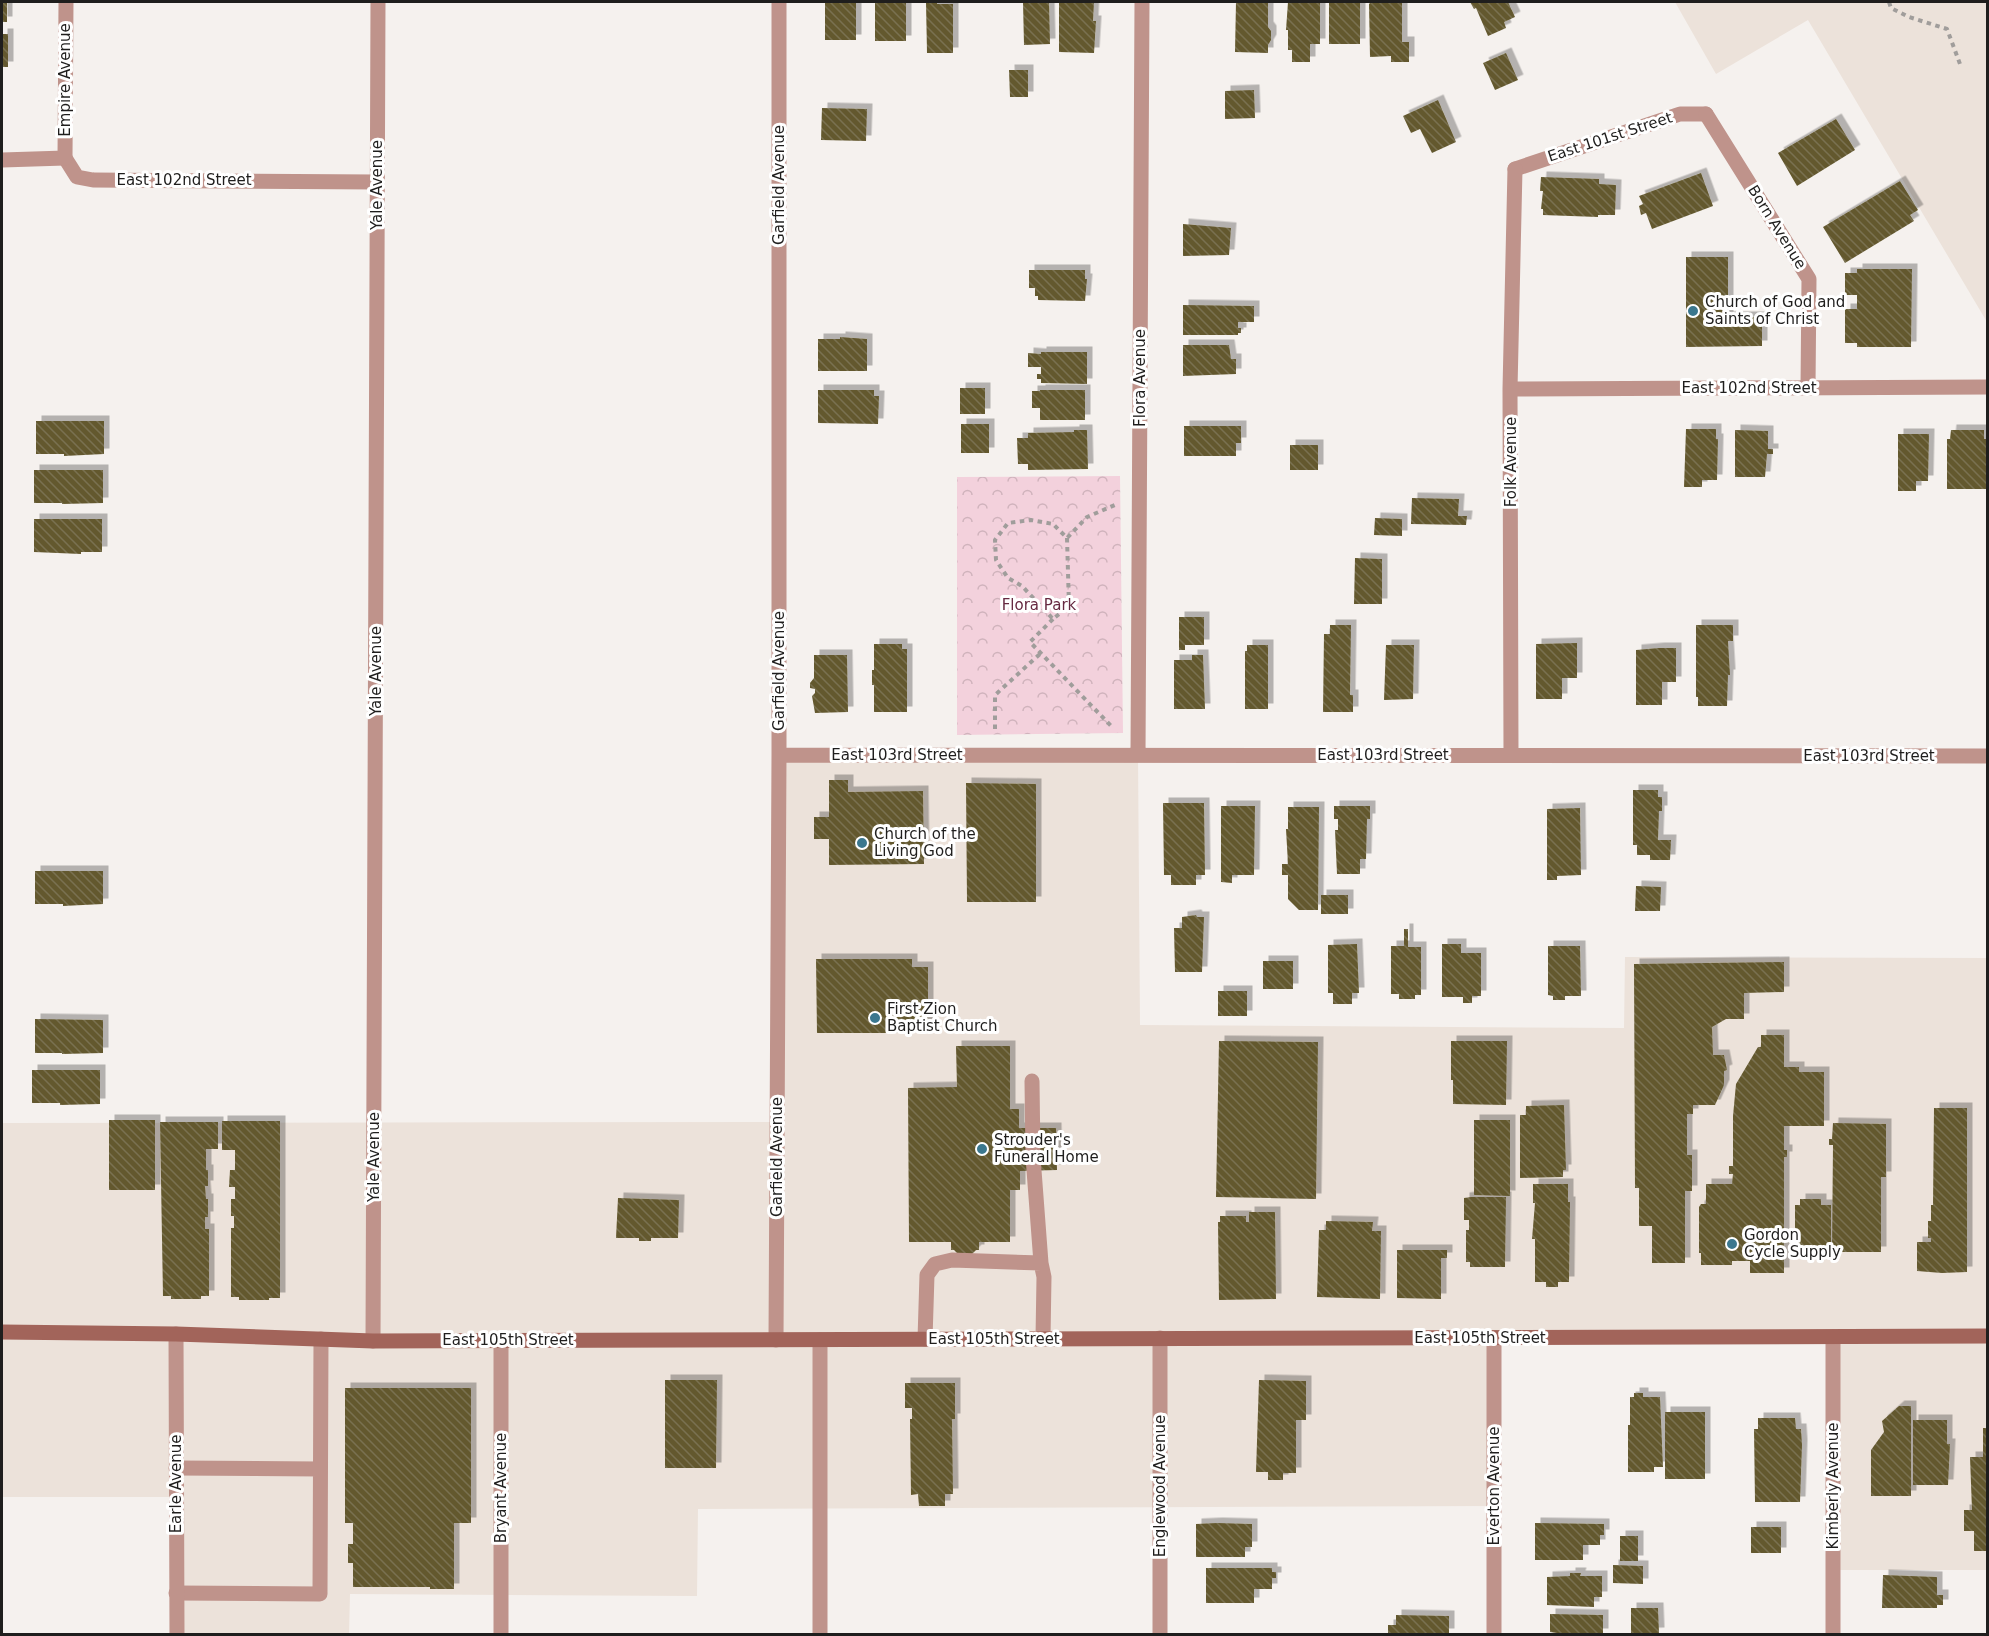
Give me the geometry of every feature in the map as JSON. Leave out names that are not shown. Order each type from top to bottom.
[{"type":"main road","name":"East 105th Street","points":[[2,1332],[176,1334],[373,1341],[1988,1336]]},
{"type":"street","name":"Empire Avenue","points":[[65,158],[66,2]]},
{"type":"street","name":"Yale Avenue","points":[[373,1341],[378,2]]},
{"type":"street","name":"Garfield Avenue","points":[[776,1340],[779,2]]},
{"type":"street","name":"Flora Avenue","points":[[1138,755],[1142,2]]},
{"type":"street","name":"East 101st Street","points":[[1515,169],[1680,114],[1706,114]]},
{"type":"street","name":"Born Avenue","points":[[1706,114],[1809,279],[1808,387]]},
{"type":"street","points":[[2,160],[65,158]]},
{"type":"street","name":"East 102nd Street","points":[[65,158],[77,177],[93,180],[377,182]]},
{"type":"street","name":"Folk Avenue","points":[[1511,755],[1510,388],[1515,169]]},
{"type":"street","name":"East 102nd Street","points":[[1510,388],[1988,387]]},
{"type":"street","name":"East 103rd Street","points":[[779,755],[1988,756]]},
{"type":"street","points":[[1032,1081],[1033,1157],[1044,1276],[1043,1338]]},
{"type":"street","points":[[925,1339],[927,1275],[935,1264],[952,1260],[1041,1263]]},
{"type":"street","name":"Earle Avenue","points":[[176,1334],[177,1635]]},
{"type":"street","name":"Kimberly Avenue","points":[[1833,1337],[1833,1635]]},
{"type":"street","name":"Englewood Avenue","points":[[1160,1338],[1160,1635]]},
{"type":"street","name":"Everton Avenue","points":[[1494,1338],[1494,1635]]},
{"type":"street","points":[[176,1593],[320,1594],[321,1339]]},
{"type":"street","points":[[820,1340],[820,1635]]},
{"type":"street","name":"Bryant Avenue","points":[[501,1341],[501,1635]]},
{"type":"street","points":[[176,1468],[320,1469]]},
{"type":"path","points":[[1889,2],[1891,8],[1909,17],[1947,29],[1960,63]]},
{"type":"path","points":[[1067,538],[1087,517],[1115,505]]},
{"type":"path","points":[[1053,619],[1022,586],[1008,578],[996,560],[995,540],[1008,523],[1030,520],[1053,524],[1067,538],[1069,606],[1030,642],[1113,728]]},
{"type":"path","points":[[995,729],[995,695],[1041,653]]},
{"type":"shaded area","points":[[1675,2],[1987,2],[1987,322],[1808,20],[1716,74]]},
{"type":"shaded area","points":[[779,755],[1138,755],[1140,1025],[1624,1028],[1625,957],[1987,958],[1987,1570],[1833,1570],[1833,1337],[1494,1338],[1494,1506],[698,1509],[697,1596],[350,1594],[349,1634],[177,1634],[176,1497],[2,1497],[2,1123],[777,1122]]},
{"type":"green space","name":"Flora Park","points":[[1120,476],[1123,733],[957,735],[957,477]]},
{"type":"building","points":[[2,2],[7,2],[7,22],[2,22]]},
{"type":"building","points":[[825,2],[856,2],[856,40],[825,40]]},
{"type":"building","points":[[875,2],[906,2],[906,41],[875,41]]},
{"type":"building","points":[[926,2],[953,4],[953,53],[927,53]]},
{"type":"building","points":[[1023,2],[1049,2],[1050,44],[1024,45]]},
{"type":"building","points":[[1059,2],[1094,2],[1093,21],[1096,21],[1094,53],[1059,52]]},
{"type":"building","points":[[1236,2],[1268,2],[1268,27],[1271,31],[1271,40],[1268,53],[1235,52]]},
{"type":"building","points":[[1288,2],[1320,2],[1320,44],[1310,44],[1310,62],[1292,62],[1292,50],[1288,50],[1288,30],[1286,30]]},
{"type":"building","points":[[1329,2],[1360,2],[1360,44],[1329,44]]},
{"type":"building","points":[[1371,2],[1402,2],[1402,42],[1409,42],[1409,62],[1391,62],[1391,56],[1370,57],[1369,4]]},
{"type":"building","points":[[1470,2],[1508,2],[1515,17],[1504,22],[1506,28],[1488,36],[1476,8],[1474,9]]},
{"type":"building","points":[[2,34],[8,34],[8,67],[2,67]]},
{"type":"building","points":[[1506,53],[1518,80],[1495,90],[1483,63]]},
{"type":"building","points":[[1009,70],[1028,70],[1028,97],[1010,97]]},
{"type":"building","points":[[1254,90],[1255,118],[1225,119],[1225,91]]},
{"type":"building","points":[[1438,100],[1456,142],[1432,153],[1420,129],[1411,133],[1403,116]]},
{"type":"building","points":[[822,108],[867,109],[866,141],[821,140]]},
{"type":"building","points":[[1836,119],[1855,150],[1797,186],[1778,153]]},
{"type":"building","points":[[1701,173],[1713,206],[1652,229],[1646,213],[1641,215],[1639,206],[1643,204],[1639,196]]},
{"type":"building","points":[[1541,177],[1599,179],[1599,184],[1616,185],[1615,215],[1598,215],[1598,217],[1543,215]]},
{"type":"building","points":[[1900,181],[1918,210],[1910,215],[1914,221],[1845,263],[1823,227]]},
{"type":"building","points":[[1183,224],[1231,228],[1229,255],[1183,256]]},
{"type":"building","points":[[1686,257],[1728,257],[1728,317],[1762,317],[1762,346],[1686,347]]},
{"type":"building","points":[[1857,269],[1912,269],[1911,347],[1857,347],[1857,343],[1845,343],[1845,309],[1857,309],[1857,295],[1845,295],[1845,273],[1857,273]]},
{"type":"building","points":[[1029,270],[1085,270],[1085,279],[1087,279],[1085,301],[1038,300],[1038,296],[1035,296],[1035,288],[1029,288]]},
{"type":"building","points":[[1183,305],[1254,306],[1254,322],[1238,322],[1241,333],[1238,335],[1183,335]]},
{"type":"building","points":[[840,337],[867,339],[867,371],[818,371],[818,339],[840,339]]},
{"type":"building","points":[[1183,345],[1229,345],[1231,359],[1236,359],[1236,374],[1183,376]]},
{"type":"building","points":[[1041,352],[1087,352],[1087,384],[1041,383],[1041,379],[1037,379],[1037,374],[1041,374],[1041,367],[1028,367],[1028,353],[1041,354]]},
{"type":"building","points":[[960,388],[985,388],[985,414],[960,414]]},
{"type":"building","points":[[818,390],[874,390],[874,396],[879,396],[878,424],[818,423]]},
{"type":"building","points":[[1085,390],[1085,420],[1040,420],[1040,408],[1032,408],[1032,391]]},
{"type":"building","points":[[36,421],[104,421],[104,454],[64,456],[64,454],[36,454]]},
{"type":"building","points":[[961,424],[989,424],[989,453],[961,453]]},
{"type":"building","points":[[1184,426],[1241,426],[1241,443],[1236,443],[1236,456],[1184,456]]},
{"type":"building","points":[[1686,429],[1716,429],[1716,439],[1718,439],[1717,480],[1702,480],[1702,487],[1684,487]]},
{"type":"building","points":[[1074,430],[1087,430],[1088,469],[1028,470],[1028,464],[1018,464],[1017,438],[1028,438],[1028,433],[1074,432]]},
{"type":"building","points":[[1735,430],[1768,431],[1768,449],[1773,449],[1773,454],[1767,454],[1765,477],[1735,477]]},
{"type":"building","points":[[1951,430],[1984,430],[1986,489],[1947,489],[1947,439],[1950,439]]},
{"type":"building","points":[[1898,434],[1929,434],[1928,481],[1916,481],[1916,491],[1898,491]]},
{"type":"building","points":[[1290,445],[1318,445],[1318,470],[1290,470]]},
{"type":"building","points":[[34,470],[103,470],[103,503],[34,503]]},
{"type":"building","points":[[1412,498],[1459,499],[1458,516],[1467,516],[1466,525],[1411,524]]},
{"type":"building","points":[[1375,518],[1402,519],[1402,536],[1374,535]]},
{"type":"building","points":[[34,519],[102,519],[102,552],[81,552],[81,554],[34,552]]},
{"type":"building","points":[[1355,558],[1382,559],[1382,604],[1354,604]]},
{"type":"building","points":[[1179,617],[1204,617],[1204,645],[1185,645],[1185,650],[1179,650]]},
{"type":"building","points":[[1330,625],[1351,625],[1350,695],[1353,695],[1353,712],[1323,712],[1324,634],[1330,634]]},
{"type":"building","points":[[1696,625],[1733,625],[1733,641],[1728,641],[1730,675],[1728,675],[1727,706],[1698,706]]},
{"type":"building","points":[[1577,643],[1577,678],[1562,678],[1562,699],[1536,699],[1536,644]]},
{"type":"building","points":[[874,644],[902,644],[902,649],[907,649],[907,712],[874,712],[872,670],[874,670]]},
{"type":"building","points":[[1247,645],[1268,645],[1268,709],[1245,709],[1245,651],[1247,651]]},
{"type":"building","points":[[1386,645],[1414,645],[1413,699],[1384,700]]},
{"type":"building","points":[[1676,648],[1676,682],[1662,682],[1662,705],[1636,705],[1636,650]]},
{"type":"building","points":[[814,655],[847,655],[848,712],[815,713],[812,696],[815,689],[810,688],[810,683],[814,678]]},
{"type":"building","points":[[1192,655],[1203,655],[1205,709],[1174,709],[1174,660],[1192,660]]},
{"type":"building","points":[[829,780],[848,780],[848,792],[923,791],[924,864],[829,865],[829,839],[814,839],[814,817],[829,817]]},
{"type":"building","points":[[966,783],[1036,784],[1036,902],[967,902]]},
{"type":"building","points":[[1633,790],[1658,790],[1658,797],[1662,797],[1658,840],[1671,840],[1670,860],[1650,860],[1650,855],[1637,855],[1637,845],[1633,845]]},
{"type":"building","points":[[1163,803],[1204,803],[1205,875],[1196,875],[1196,885],[1171,885],[1171,875],[1164,875]]},
{"type":"building","points":[[1221,806],[1255,806],[1254,875],[1232,875],[1232,883],[1221,882]]},
{"type":"building","points":[[1334,806],[1370,806],[1370,819],[1367,819],[1366,859],[1360,859],[1360,874],[1337,874],[1335,830],[1338,830],[1338,819],[1334,819]]},
{"type":"building","points":[[1288,807],[1319,807],[1318,910],[1299,910],[1288,899],[1288,875],[1282,875],[1282,864],[1288,864],[1286,829],[1288,829]]},
{"type":"building","points":[[1580,808],[1581,875],[1557,876],[1557,880],[1547,880],[1547,809]]},
{"type":"building","points":[[35,871],[103,871],[103,904],[63,906],[63,904],[35,904]]},
{"type":"building","points":[[1636,886],[1661,887],[1660,911],[1635,911]]},
{"type":"building","points":[[1321,895],[1348,895],[1348,914],[1321,914]]},
{"type":"building","points":[[1196,915],[1204,917],[1202,972],[1175,972],[1174,928],[1182,928],[1182,917]]},
{"type":"building","points":[[1404,929],[1408,929],[1408,947],[1421,947],[1421,995],[1415,995],[1415,999],[1399,999],[1399,994],[1391,994],[1391,946],[1404,946]]},
{"type":"building","points":[[1357,944],[1359,993],[1352,993],[1352,1004],[1333,1004],[1333,993],[1328,993],[1328,945]]},
{"type":"building","points":[[1442,944],[1461,944],[1461,953],[1481,953],[1481,996],[1472,996],[1472,1003],[1463,1003],[1463,997],[1442,997]]},
{"type":"building","points":[[1548,946],[1580,946],[1581,996],[1565,996],[1565,1000],[1553,1000],[1553,996],[1548,995]]},
{"type":"building","points":[[816,959],[912,959],[912,967],[928,967],[928,1025],[911,1025],[911,1033],[817,1033]]},
{"type":"building","points":[[1263,961],[1293,961],[1293,989],[1263,989]]},
{"type":"building","points":[[1784,962],[1784,992],[1744,993],[1744,1019],[1726,1019],[1712,1027],[1713,1055],[1724,1055],[1727,1070],[1724,1071],[1724,1085],[1715,1105],[1693,1105],[1693,1114],[1687,1114],[1687,1155],[1692,1155],[1692,1191],[1685,1191],[1685,1263],[1652,1263],[1652,1226],[1639,1226],[1639,1188],[1635,1188],[1634,964]]},
{"type":"building","points":[[1218,991],[1247,991],[1247,1016],[1218,1016]]},
{"type":"building","points":[[35,1019],[103,1020],[103,1053],[35,1053]]},
{"type":"building","points":[[1761,1035],[1784,1035],[1784,1067],[1799,1067],[1799,1072],[1824,1072],[1824,1126],[1784,1126],[1784,1150],[1787,1150],[1787,1157],[1784,1157],[1784,1273],[1750,1273],[1750,1261],[1732,1261],[1732,1265],[1701,1265],[1701,1253],[1699,1253],[1699,1207],[1701,1204],[1706,1204],[1706,1184],[1732,1184],[1733,1174],[1729,1174],[1729,1166],[1733,1166],[1733,1116],[1736,1084],[1758,1047],[1761,1047]]},
{"type":"building","points":[[1219,1041],[1318,1042],[1316,1199],[1216,1197]]},
{"type":"building","points":[[1451,1041],[1507,1041],[1506,1105],[1453,1104]]},
{"type":"building","name":"Strouder's Funeral Home","points":[[956,1046],[1010,1046],[1010,1109],[1019,1109],[1019,1128],[1056,1128],[1057,1170],[1020,1171],[1020,1190],[1010,1190],[1010,1242],[979,1242],[979,1250],[970,1256],[960,1256],[951,1250],[951,1242],[909,1242],[908,1088],[957,1087]]},
{"type":"building","points":[[32,1070],[100,1070],[100,1104],[32,1103]]},
{"type":"building","points":[[1564,1105],[1566,1170],[1563,1170],[1563,1177],[1520,1178],[1520,1115],[1526,1115],[1526,1106]]},
{"type":"building","points":[[1934,1108],[1967,1108],[1967,1272],[1917,1271],[1917,1242],[1931,1242],[1931,1238],[1928,1238],[1928,1221],[1931,1221],[1931,1205],[1933,1205]]},
{"type":"building","points":[[109,1120],[155,1120],[155,1190],[109,1190]]},
{"type":"building","points":[[1474,1120],[1510,1120],[1510,1196],[1474,1195]]},
{"type":"building","points":[[222,1121],[280,1121],[280,1298],[239,1300],[239,1297],[231,1297],[231,1228],[234,1228],[234,1216],[231,1216],[231,1199],[235,1199],[235,1187],[229,1187],[230,1170],[235,1170],[235,1150],[222,1150]]},
{"type":"building","points":[[160,1122],[218,1122],[218,1149],[206,1149],[208,1186],[205,1186],[208,1217],[205,1217],[205,1229],[209,1229],[209,1296],[201,1296],[201,1299],[171,1299],[171,1296],[163,1296]]},
{"type":"building","points":[[1833,1123],[1886,1124],[1886,1177],[1881,1177],[1881,1252],[1832,1252],[1833,1145],[1829,1145],[1829,1139],[1832,1139]]},
{"type":"building","points":[[1533,1184],[1568,1184],[1568,1202],[1570,1202],[1569,1282],[1558,1282],[1558,1287],[1546,1287],[1546,1282],[1535,1282],[1535,1239],[1532,1239],[1535,1203],[1533,1203]]},
{"type":"building","points":[[1506,1197],[1505,1267],[1470,1267],[1470,1262],[1466,1262],[1466,1230],[1469,1230],[1469,1220],[1464,1220],[1464,1198]]},
{"type":"building","points":[[618,1198],[679,1200],[678,1238],[651,1238],[651,1241],[639,1241],[639,1238],[616,1238]]},
{"type":"building","points":[[1800,1199],[1821,1199],[1821,1205],[1831,1205],[1831,1252],[1828,1252],[1828,1255],[1816,1255],[1816,1252],[1799,1255],[1795,1252],[1795,1205],[1800,1205]]},
{"type":"building","points":[[1249,1212],[1275,1212],[1276,1299],[1219,1300],[1218,1222],[1220,1222],[1220,1216],[1246,1216],[1246,1222],[1249,1222]]},
{"type":"building","points":[[1326,1221],[1373,1222],[1372,1231],[1381,1231],[1380,1299],[1317,1297],[1319,1230],[1326,1230]]},
{"type":"building","points":[[1397,1250],[1447,1250],[1447,1258],[1441,1258],[1441,1299],[1397,1298]]},
{"type":"building","points":[[665,1380],[717,1380],[716,1468],[665,1468]]},
{"type":"building","points":[[1259,1380],[1306,1381],[1306,1420],[1296,1420],[1296,1473],[1283,1473],[1283,1480],[1268,1480],[1268,1472],[1256,1472]]},
{"type":"building","points":[[905,1383],[955,1383],[955,1419],[952,1419],[953,1494],[945,1494],[945,1506],[919,1506],[918,1494],[911,1495],[910,1419],[912,1419],[912,1408],[905,1408]]},
{"type":"building","points":[[345,1388],[471,1388],[471,1523],[454,1523],[454,1589],[353,1587],[353,1563],[348,1563],[348,1544],[353,1544],[353,1523],[345,1523]]},
{"type":"building","points":[[1634,1393],[1643,1393],[1643,1397],[1660,1397],[1663,1467],[1654,1467],[1654,1472],[1628,1472],[1630,1397],[1634,1397]]},
{"type":"building","points":[[1899,1406],[1911,1406],[1911,1496],[1871,1496],[1871,1450],[1884,1432],[1882,1421]]},
{"type":"building","points":[[1665,1412],[1705,1412],[1705,1479],[1665,1479]]},
{"type":"building","points":[[1758,1418],[1795,1418],[1796,1429],[1801,1429],[1800,1502],[1755,1502],[1754,1429],[1758,1429]]},
{"type":"building","points":[[1913,1420],[1947,1420],[1947,1444],[1950,1444],[1948,1485],[1913,1485]]},
{"type":"building","points":[[1983,1428],[1988,1428],[1988,1551],[1974,1551],[1974,1531],[1964,1531],[1964,1510],[1972,1510],[1970,1457],[1983,1457]]},
{"type":"building","points":[[1535,1523],[1604,1524],[1604,1535],[1600,1535],[1600,1545],[1583,1545],[1583,1560],[1535,1560]]},
{"type":"building","points":[[1196,1524],[1252,1524],[1252,1547],[1245,1547],[1245,1557],[1196,1557]]},
{"type":"building","points":[[1751,1527],[1781,1527],[1781,1553],[1751,1553]]},
{"type":"building","points":[[1620,1536],[1638,1536],[1638,1561],[1620,1561]]},
{"type":"building","points":[[1613,1565],[1643,1566],[1643,1584],[1613,1583]]},
{"type":"building","points":[[1206,1568],[1272,1568],[1272,1572],[1276,1572],[1276,1578],[1272,1578],[1272,1589],[1254,1589],[1254,1603],[1206,1603]]},
{"type":"building","points":[[1570,1573],[1581,1573],[1580,1576],[1602,1576],[1602,1597],[1594,1597],[1594,1607],[1547,1605],[1547,1577],[1570,1576]]},
{"type":"building","points":[[1883,1575],[1937,1577],[1937,1595],[1943,1595],[1943,1605],[1937,1605],[1937,1608],[1882,1608]]},
{"type":"building","points":[[1631,1608],[1658,1608],[1659,1633],[1631,1634]]},
{"type":"building","points":[[1550,1614],[1603,1615],[1603,1634],[1550,1632]]},
{"type":"building","points":[[1396,1615],[1449,1616],[1449,1634],[1388,1634],[1388,1625],[1396,1625]]},
{"type":"place","name":"Church of God and Saints of Christ","points":[[1693,311]]},
{"type":"place","name":"Church of the Living God","points":[[862,843]]},
{"type":"place","name":"First Zion Baptist Church","points":[[875,1018]]},
{"type":"place","name":"Strouder's Funeral Home","points":[[982,1149]]},
{"type":"place","name":"Gordon Cycle Supply","points":[[1732,1244]]}]
